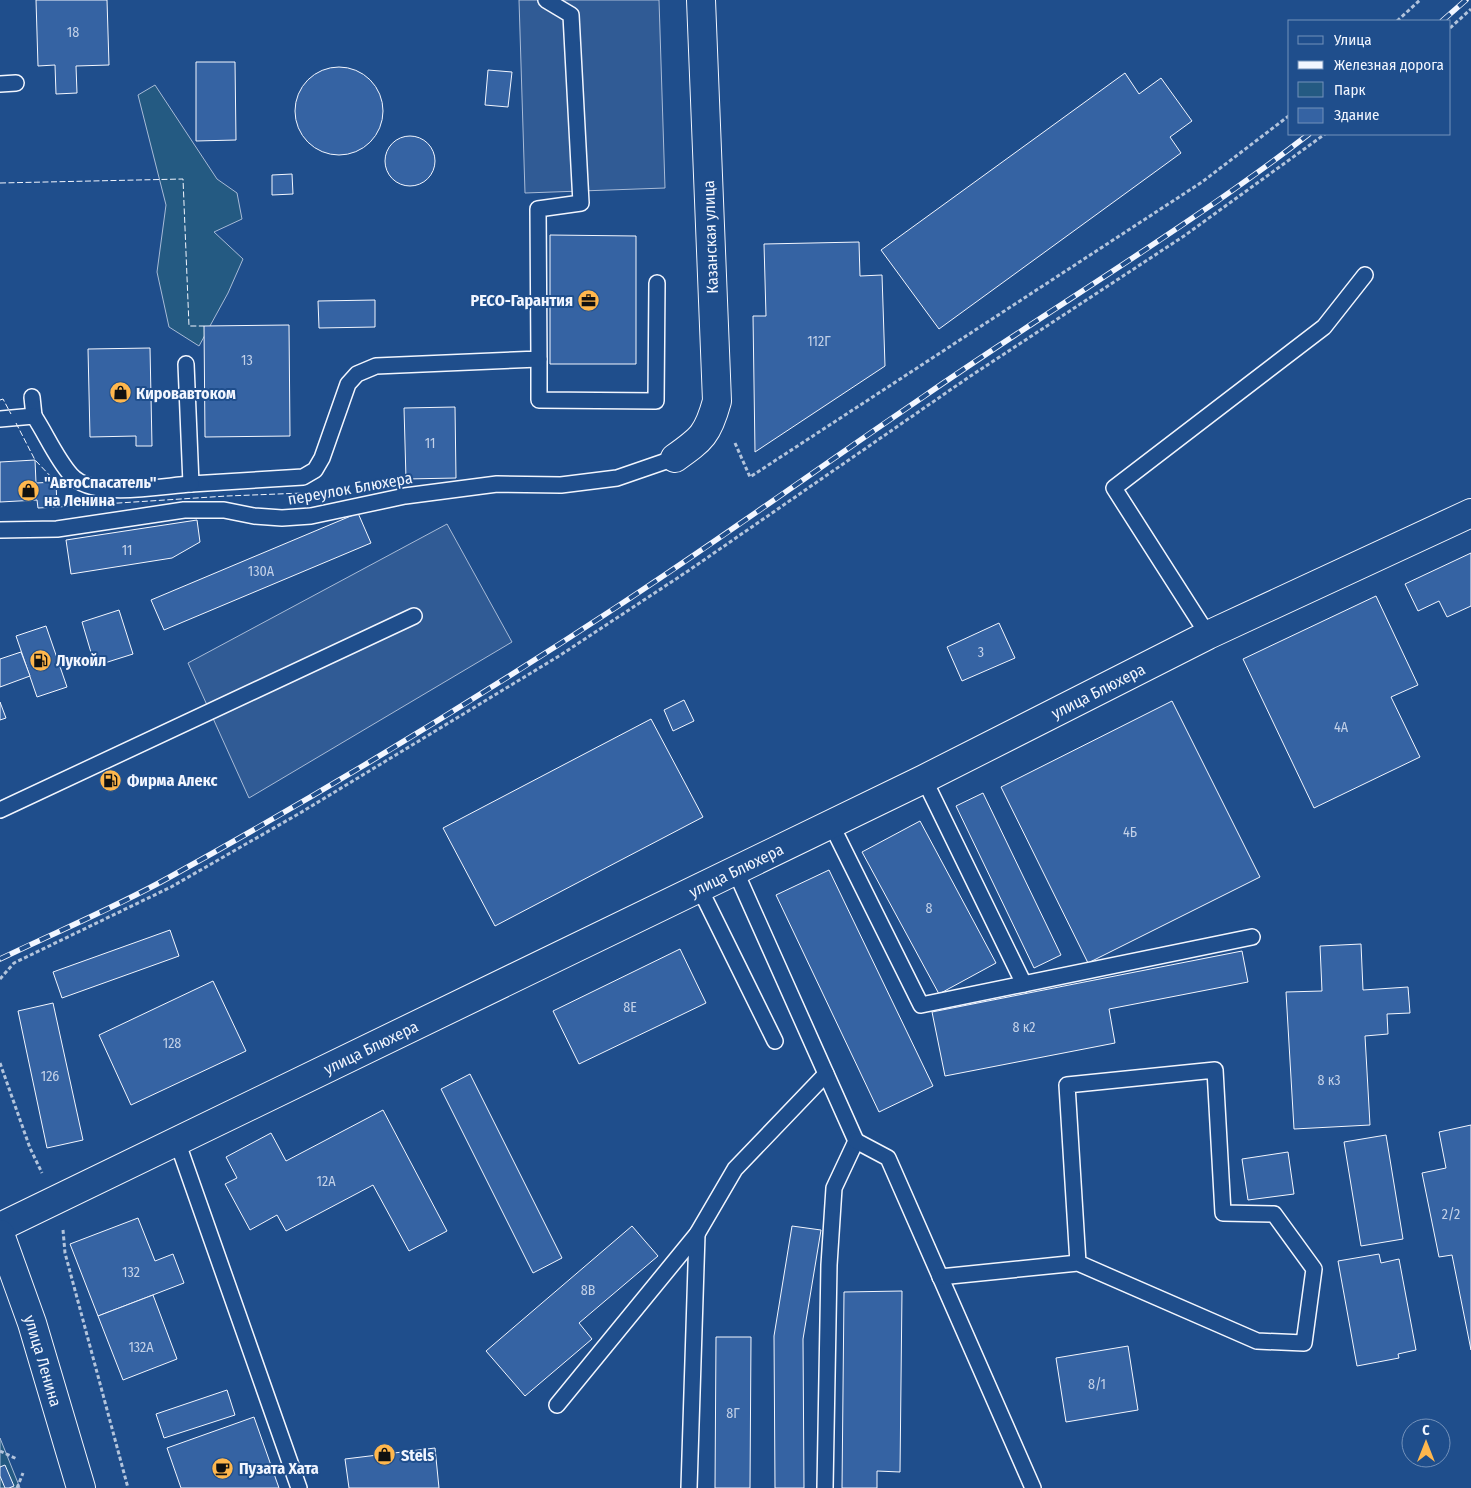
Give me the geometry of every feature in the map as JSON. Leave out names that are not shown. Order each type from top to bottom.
[{"type":"street","name":"Казанская улица","points":[[675,458],[695,444],[710,425],[717,401],[701,0]]},
{"type":"street","name":"улица Блюхера","points":[[0,1228],[924,779],[1208,635],[1471,513]]},
{"type":"street","name":"улица Ленина","points":[[0,1234],[32,1323],[81,1488]]},
{"type":"lane","points":[[546,0],[571,15],[581,203],[538,209],[540,400],[656,401],[657,284]]},
{"type":"lane","points":[[0,84],[16,83]]},
{"type":"lane","points":[[1208,635],[1114,488],[1324,327],[1365,275]]},
{"type":"lane","points":[[32,396],[34,416],[70,474],[79,482],[101,489],[303,477],[315,470],[322,458],[348,384],[357,374],[376,366],[539,359]]},
{"type":"lane","points":[[186,364],[191,484]]},
{"type":"lane","points":[[0,419],[34,416]]},
{"type":"lane","name":"переулок Блюхера","points":[[0,530],[57,529],[184,510],[205,509],[282,518],[311,516],[405,496],[487,485],[561,485],[617,478],[675,458]]},
{"type":"lane","points":[[0,810],[414,616]]},
{"type":"lane","points":[[924,779],[1024,984]]},
{"type":"lane","points":[[831,824],[921,1005],[1252,937]]},
{"type":"lane","points":[[734,870],[856,1141],[888,1158],[1033,1488]]},
{"type":"lane","points":[[699,888],[775,1041]]},
{"type":"lane","points":[[940,1277],[1078,1263],[1257,1341],[1304,1343],[1314,1268],[1274,1214],[1223,1213],[1215,1070],[1067,1085],[1078,1263]]},
{"type":"lane","points":[[557,1406],[697,1234],[735,1170],[826,1074]]},
{"type":"lane","points":[[177,1141],[300,1488]]},
{"type":"lane","points":[[825,1488],[829,1265],[834,1188],[856,1141]]},
{"type":"lane","points":[[689,1488],[697,1234]]},
{"type":"path","points":[[1398,20],[1420,0]]},
{"type":"path","points":[[1451,27],[1471,9]]},
{"type":"path","points":[[717,401],[750,477],[1202,182],[1288,117]]},
{"type":"path","points":[[0,979],[14,963],[171,888],[308,808],[559,656],[688,571],[969,377],[1241,197],[1324,135]]},
{"type":"path","points":[[0,1063],[30,1148],[46,1180]]},
{"type":"path","points":[[62,1226],[65,1253],[128,1488]]},
{"type":"path","points":[[0,1451],[18,1459]]},
{"type":"path","points":[[17,1488],[23,1473]]},
{"type":"green space","points":[[155,85],[217,179],[237,193],[242,219],[214,232],[243,259],[228,293],[199,346],[169,327],[157,272],[166,205],[138,95]]},
{"type":"green space","points":[[0,1438],[20,1488],[0,1488]]},
{"type":"shaded area","points":[[519,0],[659,0],[665,188],[525,193]]},
{"type":"shaded area","points":[[447,524],[512,642],[249,798],[188,663]]},
{"type":"building","points":[[36,0],[107,0],[109,65],[76,66],[77,93],[56,94],[55,65],[38,66]]},
{"type":"building","points":[[196,62],[235,62],[236,140],[196,141]]},
{"type":"building","points":[[339,67],[356,70],[364,74],[376,86],[380,94],[383,111],[380,128],[376,136],[364,148],[356,152],[339,155],[322,152],[314,148],[302,136],[298,128],[295,111],[298,94],[302,86],[314,74],[322,70]]},
{"type":"building","points":[[488,70],[512,72],[508,107],[485,105]]},
{"type":"building","points":[[1125,73],[1139,94],[1161,78],[1192,121],[1170,137],[1181,153],[939,329],[881,250]]},
{"type":"building","points":[[410,136],[424,140],[431,147],[435,161],[431,175],[424,182],[410,186],[396,182],[389,175],[385,161],[389,147],[396,140]]},
{"type":"building","points":[[292,174],[293,194],[272,195],[272,175]]},
{"type":"building","points":[[550,235],[636,236],[636,364],[550,364]]},
{"type":"building","points":[[859,242],[860,276],[882,275],[885,366],[755,452],[753,316],[766,316],[764,244]]},
{"type":"building","points":[[375,300],[375,327],[319,328],[318,301]]},
{"type":"building","points":[[289,325],[290,436],[205,437],[204,326]]},
{"type":"building","name":"Кировавтоком","points":[[150,348],[152,446],[136,446],[136,436],[90,437],[88,349]]},
{"type":"building","points":[[455,407],[456,478],[406,479],[404,408]]},
{"type":"building","name":"\"АвтоСпасатель\" на Ленина","points":[[35,460],[36,483],[56,482],[57,507],[38,508],[37,500],[0,502],[0,462]]},
{"type":"building","points":[[358,513],[371,543],[164,630],[151,600]]},
{"type":"building","points":[[197,520],[200,542],[172,558],[71,574],[66,540]]},
{"type":"building","points":[[1471,553],[1471,606],[1447,617],[1439,601],[1418,611],[1405,584]]},
{"type":"building","points":[[1376,596],[1418,685],[1391,697],[1420,757],[1314,808],[1243,659]]},
{"type":"building","points":[[119,610],[133,654],[95,666],[82,622]]},
{"type":"building","points":[[999,623],[1015,658],[962,681],[947,647]]},
{"type":"building","points":[[46,626],[67,687],[37,697],[16,636]]},
{"type":"building","points":[[21,652],[30,676],[0,687],[0,659]]},
{"type":"building","points":[[684,700],[694,721],[673,731],[664,710]]},
{"type":"building","points":[[1172,701],[1260,877],[1088,963],[1001,787]]},
{"type":"building","points":[[0,702],[6,718],[0,720]]},
{"type":"building","points":[[651,719],[703,817],[495,926],[443,828]]},
{"type":"building","points":[[983,793],[1061,955],[1034,968],[956,806]]},
{"type":"building","points":[[920,821],[996,963],[939,994],[862,852]]},
{"type":"building","points":[[829,870],[933,1086],[879,1112],[776,895]]},
{"type":"building","points":[[170,930],[179,956],[62,998],[53,972]]},
{"type":"building","points":[[1361,944],[1363,990],[1408,987],[1410,1013],[1387,1014],[1388,1034],[1365,1036],[1370,1125],[1294,1129],[1286,992],[1322,991],[1320,946]]},
{"type":"building","points":[[680,949],[706,1003],[579,1064],[553,1011]]},
{"type":"building","points":[[1242,951],[1248,982],[1109,1009],[1115,1043],[945,1076],[932,1012]]},
{"type":"building","points":[[213,981],[246,1051],[131,1105],[99,1035]]},
{"type":"building","points":[[53,1003],[83,1140],[47,1148],[18,1011]]},
{"type":"building","points":[[470,1074],[562,1258],[533,1273],[441,1089]]},
{"type":"building","points":[[383,1110],[447,1231],[409,1251],[373,1185],[286,1231],[277,1215],[250,1230],[225,1184],[237,1178],[226,1157],[271,1133],[286,1161]]},
{"type":"building","points":[[1471,1125],[1471,1350],[1452,1255],[1439,1257],[1422,1173],[1446,1168],[1439,1132]]},
{"type":"building","points":[[1386,1135],[1403,1239],[1361,1246],[1344,1142]]},
{"type":"building","points":[[1288,1152],[1294,1194],[1248,1200],[1242,1159]]},
{"type":"building","points":[[138,1218],[155,1261],[173,1254],[184,1283],[98,1316],[70,1244]]},
{"type":"building","points":[[632,1226],[658,1256],[579,1323],[592,1339],[525,1396],[486,1351]]},
{"type":"building","points":[[792,1226],[821,1230],[803,1339],[804,1488],[775,1488],[774,1336]]},
{"type":"building","points":[[1379,1254],[1381,1263],[1399,1259],[1416,1350],[1398,1354],[1399,1358],[1357,1366],[1338,1261]]},
{"type":"building","points":[[902,1291],[900,1472],[877,1471],[877,1488],[842,1488],[844,1292]]},
{"type":"building","points":[[153,1295],[177,1359],[123,1380],[98,1316]]},
{"type":"building","points":[[716,1337],[751,1337],[750,1488],[715,1488]]},
{"type":"building","points":[[1128,1346],[1138,1410],[1066,1422],[1056,1358]]},
{"type":"building","points":[[227,1390],[235,1415],[164,1438],[156,1414]]},
{"type":"building","name":"Пузата Хата","points":[[254,1417],[279,1488],[181,1488],[167,1448]]},
{"type":"building","points":[[435,1448],[439,1488],[349,1488],[345,1459]]},
{"type":"building","points":[[5,1465],[14,1486],[9,1488],[5,1488],[0,1476],[0,1467]]},
{"type":"railway","points":[[1443,20],[1466,0]]},
{"type":"railway","points":[[0,959],[106,910],[168,878],[338,781],[505,678],[654,582],[971,364],[1215,203],[1308,135]]},
{"type":"fence","points":[[0,183],[183,179],[189,326],[204,326]]},
{"type":"fence","points":[[0,400],[3,399],[11,414]]},
{"type":"fence","points":[[16,423],[35,460],[56,482]]},
{"type":"fence","points":[[57,507],[227,496],[329,492]]},
{"type":"place","name":"РЕСО-Гарантия","points":[[589,300]]},
{"type":"place","name":"Кировавтоком","points":[[120,393]]},
{"type":"place","name":"\"АвтоСпасатель\" на Ленина","points":[[28,491]]},
{"type":"place","name":"Лукойл","points":[[40,660]]},
{"type":"place","name":"Фирма Алекс","points":[[111,780]]},
{"type":"place","name":"Stels","points":[[385,1455]]},
{"type":"place","name":"Пузата Хата","points":[[223,1468]]}]
